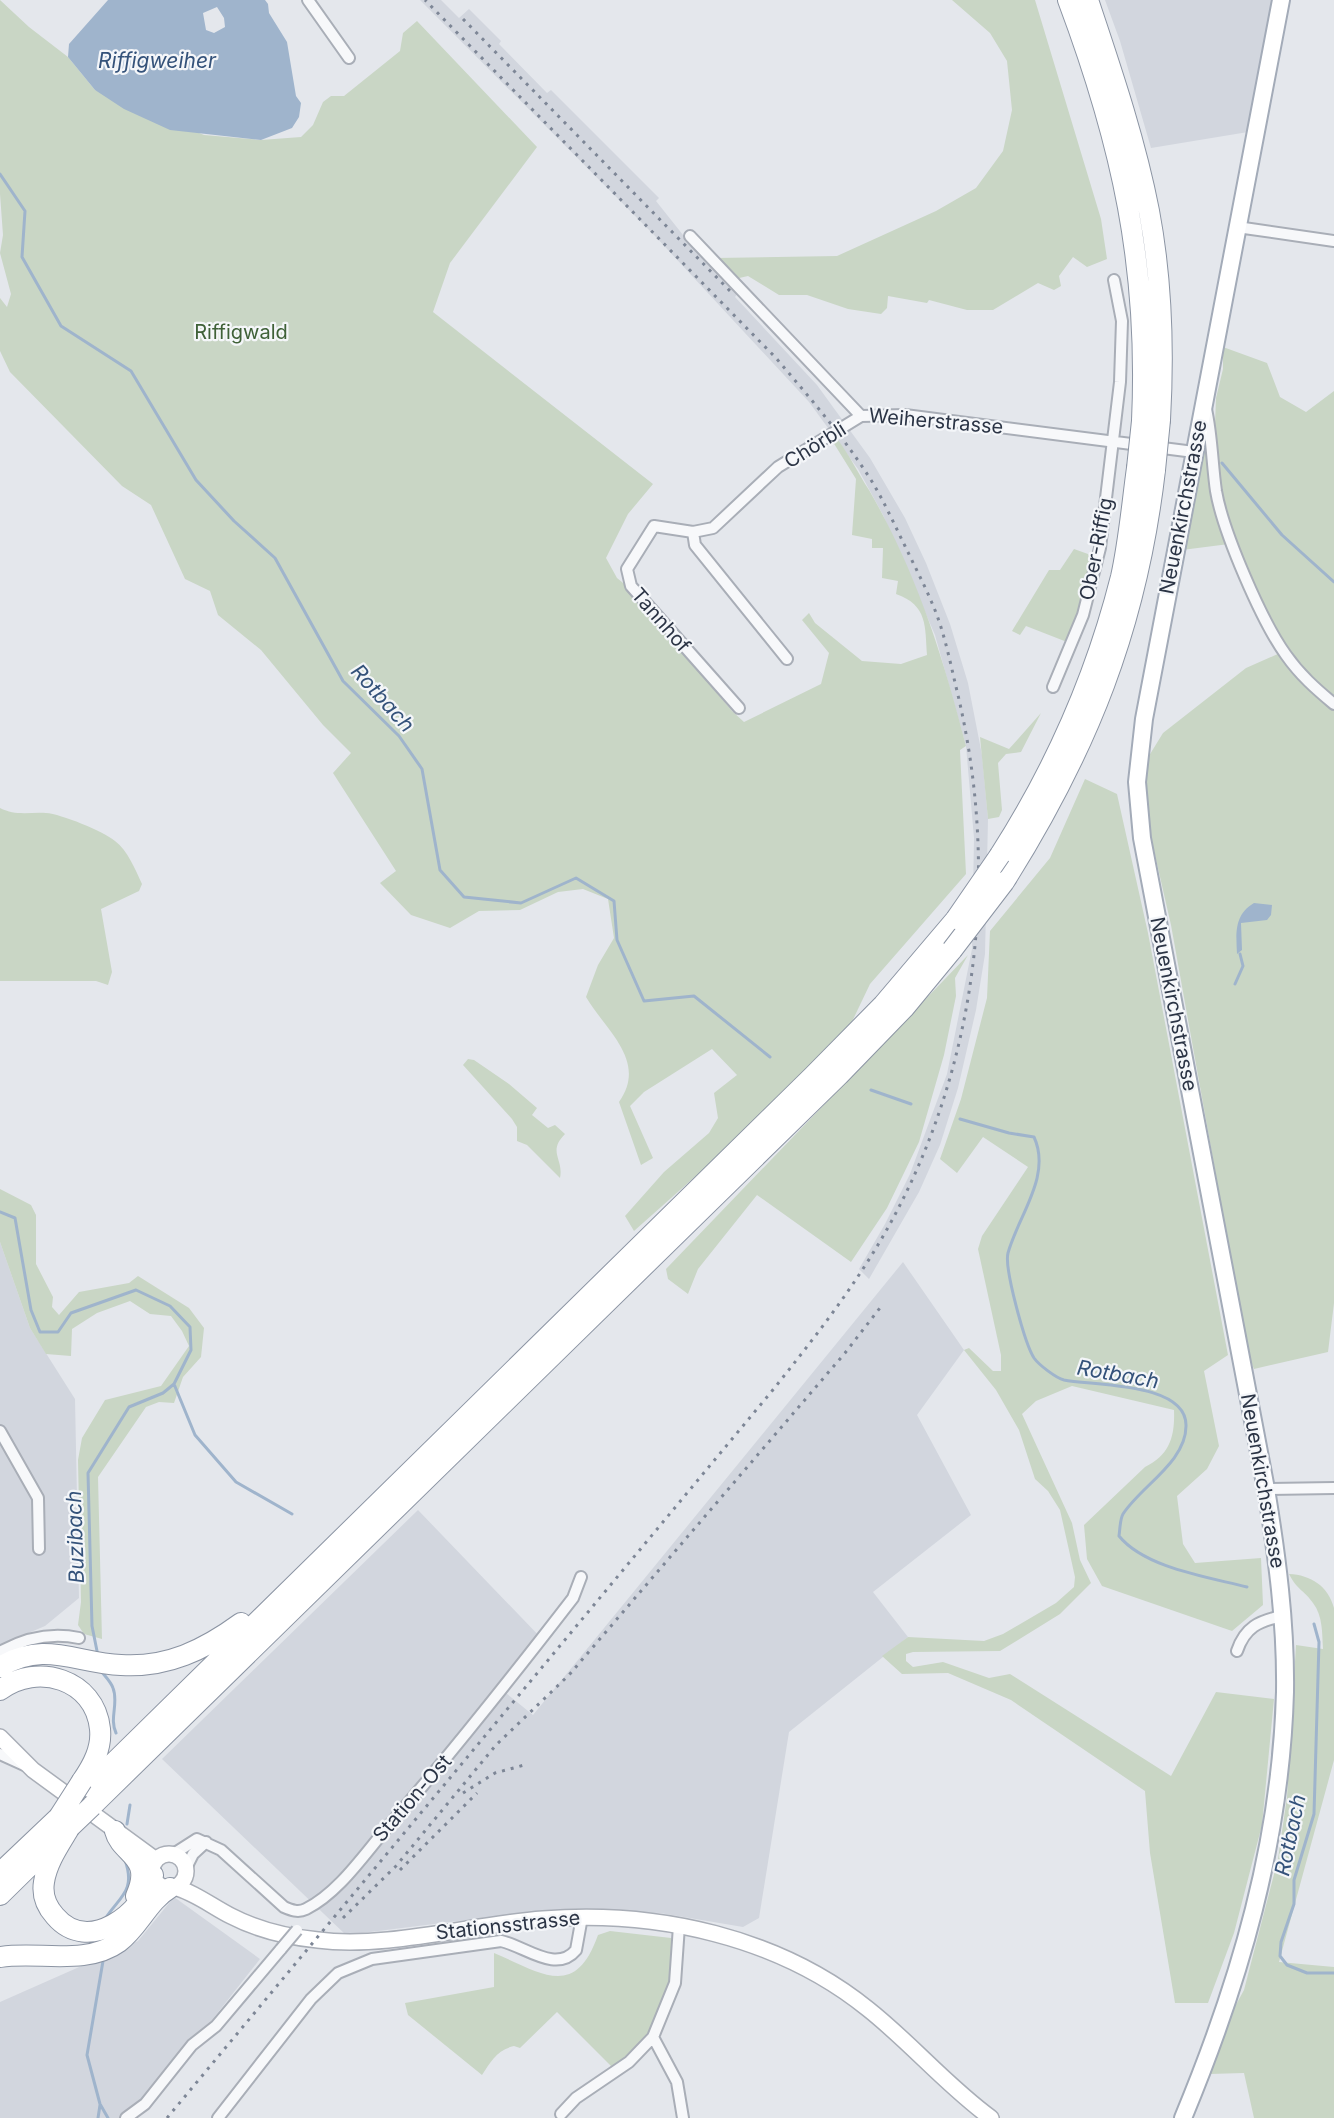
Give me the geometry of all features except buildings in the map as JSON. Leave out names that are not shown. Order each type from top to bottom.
[{"type":"highway","points":[[1068,0],[1107,113],[1134,230],[1141,288],[1151,421]]},
{"type":"highway","points":[[91,1788],[757,1144],[952,950],[1004,882],[1066,774],[1092,720],[1117,652],[1142,562],[1146,469],[1161,323],[1149,211],[1119,91],[1088,0]]},
{"type":"highway","points":[[889,1011],[1000,855],[1053,764],[1090,678],[1121,575],[1146,469]]},
{"type":"highway","points":[[0,1895],[91,1788],[323,1555],[757,1144]]},
{"type":"highway","points":[[3,1664],[46,1652],[108,1664],[156,1664],[202,1649],[241,1623],[323,1555]]},
{"type":"highway","points":[[0,1690],[17,1680],[48,1676],[72,1684],[87,1699],[96,1713],[100,1737],[91,1788]]},
{"type":"highway","points":[[0,1873],[64,1822]]},
{"type":"highway","points":[[64,1822],[44,1880],[45,1898],[51,1912],[64,1926],[89,1932],[116,1924],[148,1890],[154,1867]]},
{"type":"highway","points":[[115,1831],[117,1839],[133,1854],[140,1870],[140,1886],[131,1910]]},
{"type":"highway","points":[[0,1958],[79,1955],[107,1948],[126,1936],[155,1900],[172,1888]]},
{"type":"main road","name":"Neuenkirchstrasse","points":[[1183,2118],[1216,2036],[1253,1921],[1275,1815],[1284,1719],[1282,1616],[1277,1555],[1266,1489],[1146,860],[1137,795],[1139,751],[1281,0]]},
{"type":"main road","points":[[0,1737],[4,1750],[115,1831],[154,1867],[162,1886],[172,1888],[182,1882],[186,1871],[181,1859],[172,1855],[154,1867]]},
{"type":"main road","name":"Stationsstrasse","points":[[186,1871],[209,1903]]},
{"type":"main road","name":"Stationsstrasse","points":[[172,1888],[262,1929],[329,1942],[373,1941],[525,1920],[582,1917],[637,1920],[679,1926],[760,1948],[823,1978],[881,2019],[973,2105],[990,2118]]},
{"type":"main road","name":"Neuenkirchstrasse","points":[[1172,2118],[1211,2029],[1224,2006]]},
{"type":"main road","name":"Stationsstrasse","points":[[973,2105],[982,2118]]},
{"type":"street","points":[[308,0],[349,58]]},
{"type":"street","points":[[1237,226],[1334,242]]},
{"type":"street","name":"Weiherstrasse","points":[[690,237],[861,416],[893,413],[1194,452]]},
{"type":"street","points":[[1113,441],[1120,382],[1122,321],[1114,280]]},
{"type":"street","points":[[1204,400],[1211,433],[1216,492],[1241,565],[1283,651],[1308,683],[1334,704]]},
{"type":"street","name":"Chörbli","points":[[693,532],[713,528],[769,475],[861,416]]},
{"type":"street","name":"Ober-Riffig","points":[[1053,687],[1083,615],[1095,575],[1113,441]]},
{"type":"street","name":"Tannhof","points":[[693,532],[654,526],[627,569],[627,577],[631,586],[739,708]]},
{"type":"street","points":[[693,532],[695,545],[787,659]]},
{"type":"street","points":[[0,1431],[38,1498],[39,1549]]},
{"type":"street","points":[[1266,1489],[1334,1488]]},
{"type":"street","name":"Station-Ost","points":[[299,1911],[327,1894],[424,1786],[573,1598],[581,1577]]},
{"type":"street","points":[[1237,1651],[1242,1637],[1255,1624],[1282,1616]]},
{"type":"street","points":[[3,1664],[19,1642],[53,1635],[78,1638]]},
{"type":"street","points":[[126,2118],[145,2104],[188,2050],[216,2026],[297,1930],[299,1911],[284,1907],[221,1850],[206,1842],[193,1840],[172,1855]]},
{"type":"street","points":[[186,1871],[193,1854],[206,1842]]},
{"type":"street","points":[[218,2118],[322,1987],[351,1965],[395,1955],[501,1941],[549,1959],[561,1960],[576,1950],[582,1917]]},
{"type":"street","points":[[561,2114],[576,2098],[629,2062],[653,2037],[675,1983],[679,1926]]},
{"type":"street","points":[[653,2037],[677,2082],[683,2118]]},
{"type":"shaded area","points":[[420,0],[441,0],[459,18],[469,9],[501,41],[499,44],[547,93],[551,90],[659,198],[656,201],[687,240],[738,293],[735,297],[817,385],[870,458],[905,518],[950,624],[968,683],[982,755],[988,819],[985,954],[976,1010],[958,1088],[940,1145],[919,1192],[869,1279],[859,1269],[910,1174],[947,1074],[972,949],[974,838],[966,746],[935,635],[883,515],[858,469],[809,402],[655,236]]},
{"type":"shaded area","points":[[1105,0],[1275,0],[1248,132],[1151,148],[1120,41]]},
{"type":"shaded area","name":"Buzibach","points":[[0,1242],[30,1328],[75,1399],[79,1598],[45,1626],[0,1645]]},
{"type":"shaded area","points":[[903,1262],[964,1350],[917,1415],[971,1515],[873,1592],[908,1637],[789,1732],[759,1918],[743,1927],[660,1913],[546,1910],[346,1935],[162,1759],[418,1510],[544,1641],[506,1693],[533,1715]]},
{"type":"shaded area","points":[[174,1897],[260,1959],[135,2118],[0,2118],[0,2002],[138,1941]]},
{"type":"green space","name":"Riffigwald","points":[[0,0],[29,27],[68,57],[95,90],[204,135],[261,140],[301,137],[313,125],[323,102],[331,96],[344,96],[400,51],[403,33],[417,21],[537,147],[450,263],[433,312],[653,484],[628,514],[606,558],[617,578],[628,587],[732,711],[744,722],[821,684],[829,653],[802,620],[809,613],[815,623],[862,661],[901,664],[927,655],[925,626],[919,611],[914,604],[896,594],[898,581],[882,578],[883,548],[872,548],[872,539],[852,535],[856,479],[833,442],[838,440],[886,521],[927,615],[948,679],[966,746],[960,750],[966,874],[870,984],[848,1030],[743,1134],[634,1231],[625,1216],[664,1172],[709,1133],[718,1118],[714,1093],[737,1075],[712,1049],[644,1092],[630,1106],[653,1158],[641,1165],[619,1102],[627,1087],[629,1073],[627,1060],[613,1034],[586,997],[598,965],[614,938],[608,899],[583,889],[558,892],[520,910],[479,911],[450,928],[411,915],[380,883],[396,871],[333,773],[351,753],[323,725],[261,650],[218,615],[210,591],[185,579],[151,505],[122,486],[10,372],[0,351],[0,298],[7,307],[11,294],[0,253],[3,235],[0,194]]},
{"type":"green space","points":[[952,0],[1035,0],[1101,219],[1107,259],[1087,267],[1073,257],[1059,276],[1061,286],[1054,290],[1038,283],[993,310],[967,310],[929,300],[927,303],[888,296],[887,308],[881,314],[848,309],[807,295],[779,295],[748,276],[735,279],[716,258],[837,256],[936,211],[976,188],[1003,151],[1012,110],[1007,61],[990,33]]},
{"type":"green space","points":[[1223,347],[1267,363],[1280,397],[1306,412],[1334,391],[1334,702],[1305,674],[1280,640],[1237,548],[1220,494],[1215,424],[1216,398],[1223,369]]},
{"type":"green space","points":[[1205,431],[1229,544],[1182,550]]},
{"type":"green space","points":[[1074,549],[1088,554],[1092,559],[1082,603],[1067,642],[1026,626],[1020,635],[1012,631],[1049,570],[1060,570]]},
{"type":"green space","points":[[1280,653],[1334,705],[1334,1303],[1328,1352],[1254,1369],[1248,1354],[1171,925],[1144,807],[1144,764],[1163,733],[1246,668]]},
{"type":"green space","points":[[1041,713],[1021,752],[1006,754],[998,763],[1002,810],[999,817],[988,819],[980,737],[1009,749]]},
{"type":"green space","points":[[1085,779],[1117,794],[1148,933],[1228,1355],[1204,1371],[1219,1446],[1207,1469],[1177,1496],[1183,1544],[1195,1563],[1261,1558],[1263,1605],[1232,1631],[1102,1586],[1087,1559],[1084,1525],[1165,1451],[1172,1436],[1174,1410],[1072,1386],[1036,1401],[1022,1414],[1072,1523],[1080,1560],[1091,1583],[1060,1614],[1000,1651],[913,1652],[906,1654],[906,1661],[913,1667],[943,1662],[989,1678],[1010,1674],[1171,1776],[1216,1692],[1274,1699],[1262,1825],[1234,1933],[1208,2003],[1175,2003],[1150,1853],[1145,1791],[1011,1700],[948,1673],[902,1674],[882,1656],[908,1637],[984,1641],[1003,1634],[1056,1603],[1074,1587],[1075,1577],[1060,1510],[1048,1491],[1035,1479],[1019,1430],[996,1390],[964,1350],[969,1348],[993,1371],[1001,1371],[1001,1355],[978,1249],[982,1236],[1028,1167],[983,1137],[957,1173],[940,1159],[961,1099],[987,998],[990,931],[1050,858]]},
{"type":"green space","points":[[0,808],[17,813],[53,814],[92,828],[120,845],[134,866],[142,884],[139,891],[101,909],[112,972],[108,985],[96,981],[0,981]]},
{"type":"green space","points":[[968,955],[955,978],[956,996],[944,1055],[919,1142],[887,1208],[851,1262],[757,1195],[698,1269],[688,1294],[668,1279],[666,1269]]},
{"type":"green space","points":[[468,1059],[474,1060],[509,1084],[537,1108],[532,1115],[548,1128],[555,1125],[565,1134],[557,1146],[560,1178],[527,1145],[517,1141],[517,1127],[512,1119],[463,1065]]},
{"type":"green space","points":[[0,1189],[31,1205],[36,1215],[36,1264],[53,1297],[52,1307],[59,1315],[79,1292],[129,1283],[138,1276],[189,1308],[204,1328],[201,1357],[183,1377],[174,1403],[159,1402],[146,1407],[98,1477],[102,1639],[84,1634],[78,1625],[81,1602],[78,1460],[82,1438],[105,1400],[161,1386],[189,1346],[171,1316],[150,1314],[130,1301],[97,1313],[72,1329],[71,1356],[46,1354],[30,1328],[0,1242]]},
{"type":"green space","points":[[1289,1574],[1318,1583],[1328,1594],[1334,1608],[1334,1760],[1279,1962],[1334,1967],[1334,2118],[1254,2118],[1244,2073],[1209,2074],[1232,2012],[1244,1990],[1278,1859],[1287,1797],[1296,1645],[1323,1649],[1319,1613]]},
{"type":"green space","points":[[610,1931],[671,1938],[674,1978],[649,2035],[613,2068],[557,2012],[520,2048],[514,2046],[499,2053],[482,2075],[408,2015],[405,2003],[494,1987],[494,1953],[542,1973],[555,1976],[568,1975],[579,1968],[589,1955],[598,1935]]},
{"type":"water","name":"Riffigweiher","points":[[108,0],[265,0],[269,13],[287,42],[296,96],[301,103],[299,117],[292,128],[261,140],[170,130],[124,109],[95,90],[68,57],[69,44]],"holes":[[[217,7],[224,18],[225,27],[214,33],[206,30],[203,13]]]},
{"type":"water","points":[[1254,903],[1272,905],[1271,915],[1267,920],[1241,923],[1242,950],[1237,954],[1237,932],[1240,919],[1247,908]]},
{"type":"waterway","name":"Rotbach","points":[[0,174],[25,211],[22,257],[61,326],[131,371],[196,480],[234,521],[275,558],[343,681],[399,736],[422,769],[440,870],[464,897],[521,903],[576,878],[614,901],[617,940],[644,1001],[694,996],[770,1057]]},
{"type":"waterway","points":[[1222,463],[1282,535],[1334,582]]},
{"type":"waterway","points":[[1235,984],[1243,966],[1240,954]]},
{"type":"waterway","name":"Rotbach","points":[[871,1090],[911,1104]]},
{"type":"waterway","name":"Rotbach","points":[[960,1119],[1009,1133],[1034,1137],[1039,1166],[1036,1181],[1008,1253],[1009,1274],[1016,1306],[1034,1358],[1048,1371],[1064,1380],[1136,1389],[1155,1394],[1171,1401],[1182,1412],[1186,1426],[1179,1451],[1123,1514],[1119,1536],[1130,1547],[1161,1564],[1247,1587]]},
{"type":"waterway","name":"Buzibach","points":[[0,1212],[15,1218],[31,1310],[40,1332],[58,1332],[71,1313],[136,1290],[170,1306],[190,1327],[191,1350],[174,1384],[163,1393],[129,1407],[88,1473],[92,1626],[98,1656]]},
{"type":"waterway","points":[[174,1384],[195,1435],[236,1482],[292,1514]]},
{"type":"waterway","name":"Rotbach","points":[[1314,1624],[1319,1642],[1314,1814],[1294,1880],[1294,1904],[1281,1942],[1280,1956],[1287,1965],[1307,1973],[1334,1973]]},
{"type":"waterway","name":"Buzibach","points":[[101,1671],[115,1694],[113,1722],[116,1733]]},
{"type":"waterway","name":"Buzibach","points":[[127,1824],[130,1805]]},
{"type":"waterway","name":"Buzibach","points":[[105,1919],[125,1892],[129,1879],[125,1860]]},
{"type":"waterway","name":"Buzibach","points":[[103,1961],[87,2055],[100,2104],[108,2118]]},
{"type":"waterway","points":[[98,2118],[100,2105]]},
{"type":"railway","points":[[167,2118],[772,1391],[858,1277],[888,1228],[928,1143],[949,1080],[965,1016],[974,952],[978,886],[977,820],[970,755],[957,691],[936,613],[876,488],[838,433],[776,358],[425,0]]},
{"type":"railway","points":[[463,19],[734,295]]},
{"type":"railway","points":[[343,1918],[396,1866],[496,1745],[569,1675],[845,1353],[883,1304]]},
{"type":"railway","points":[[463,1793],[495,1773],[528,1764]]},
{"type":"railway","points":[[400,1870],[477,1793]]}]
